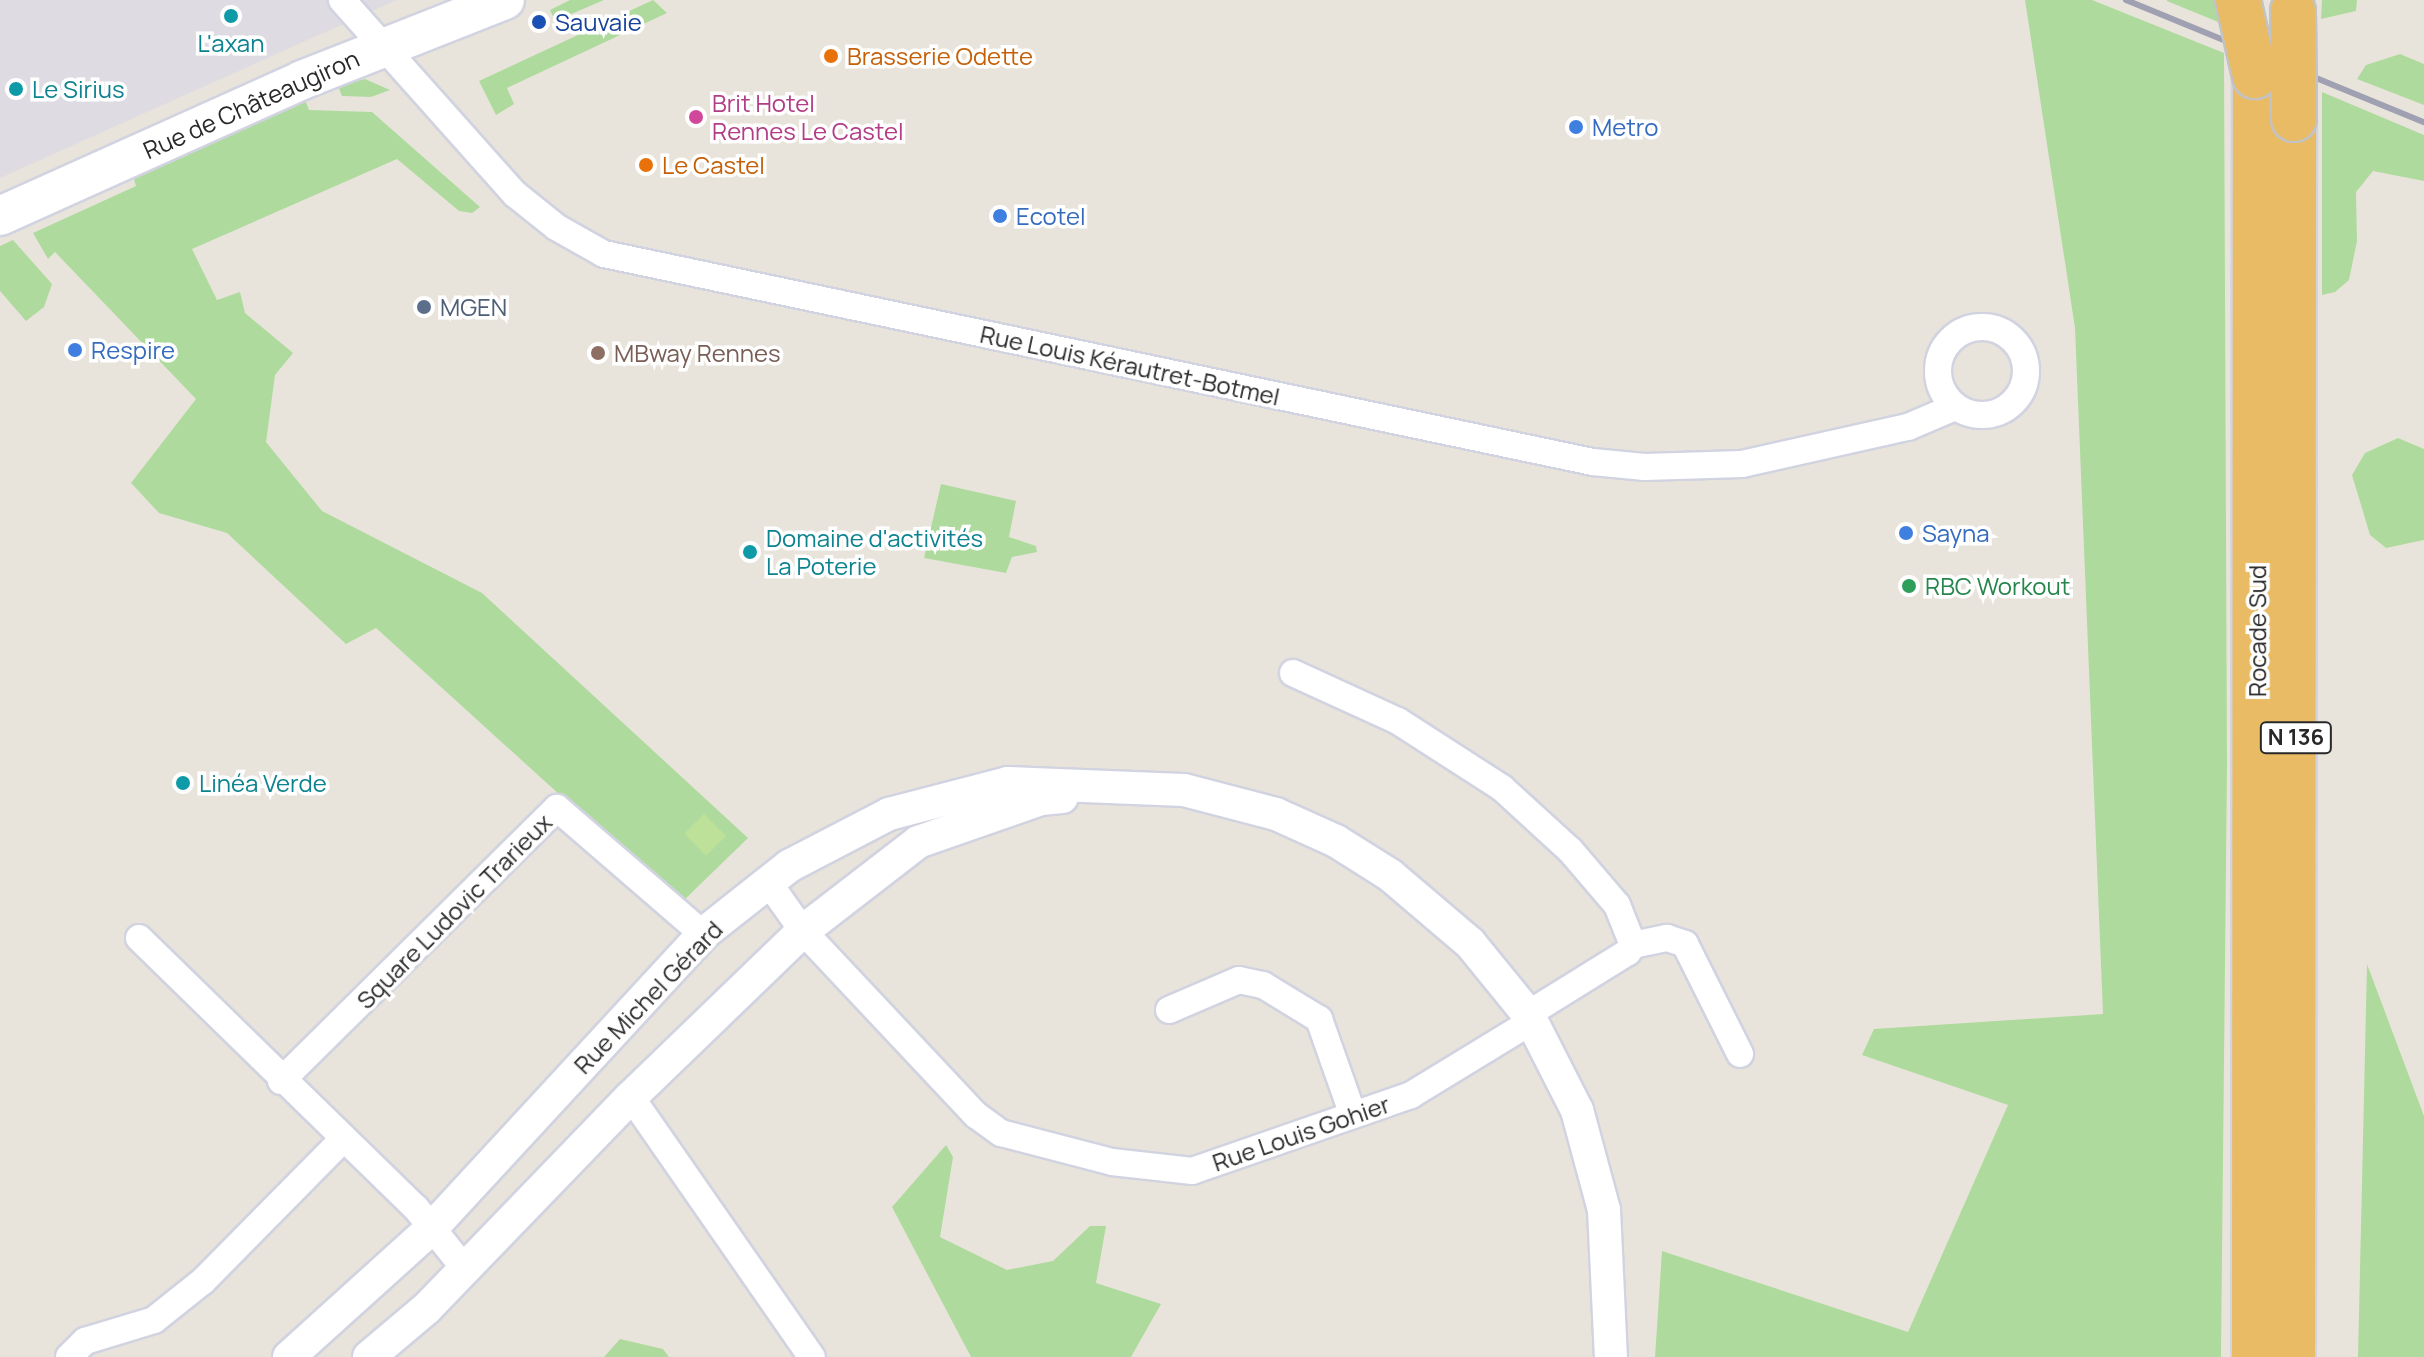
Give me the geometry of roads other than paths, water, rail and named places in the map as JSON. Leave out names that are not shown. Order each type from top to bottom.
[{"type":"highway","points":[[2238,0],[2268,99]]},
{"type":"highway","name":"Rocade Sud","points":[[2254,1357],[2268,99],[2280,4]]},
{"type":"highway","name":"Rocade Sud","points":[[2280,4],[2268,99],[2293,1357]]},
{"type":"main road","name":"Rue de Châteaugiron","points":[[0,216],[383,46],[505,0]]},
{"type":"street","name":"Rue Louis Kérautret-Botmel","points":[[342,0],[515,194],[556,227],[604,254],[1593,462],[1742,464],[1908,427],[1955,407]]},
{"type":"street","points":[[1293,673],[1398,721],[1502,788],[1570,850],[1617,905],[1633,945],[1667,938],[1685,944],[1740,1054]]},
{"type":"street","name":"Rue Michel Gérard","points":[[289,1357],[432,1228],[703,934],[768,882],[889,814],[1008,783],[1184,790],[1276,814],[1336,841],[1390,875],[1470,943],[1530,1018],[1577,1110],[1604,1210],[1611,1357]]},
{"type":"street","name":"Rue Michel Gérard","points":[[369,1357],[464,1268],[631,1097],[803,931],[918,842],[1041,799],[1184,790]]},
{"type":"street","name":"Square Ludovic Trarieux","points":[[281,1081],[557,808],[703,934]]},
{"type":"street","name":"Rue Louis Gohier","points":[[768,882],[803,931],[976,1115],[1001,1133],[1112,1162],[1192,1171],[1352,1112],[1411,1095],[1530,1018],[1633,945]]},
{"type":"street","points":[[139,938],[432,1228],[464,1268]]},
{"type":"street","points":[[1169,1010],[1239,980],[1263,985],[1319,1019],[1352,1112]]},
{"type":"street","points":[[631,1097],[812,1357]]},
{"type":"street","points":[[71,1353],[154,1320],[203,1281],[342,1140]]},
{"type":"railway","points":[[2126,0],[2424,122]]},
{"type":"place","name":"L'axan","points":[[231,16]]},
{"type":"place","name":"Sauvaie","points":[[539,22]]},
{"type":"place","name":"Brasserie Odette","points":[[831,56]]},
{"type":"place","name":"Le Sirius","points":[[16,89]]},
{"type":"place","name":"Brit Hotel Rennes Le Castel","points":[[696,117]]},
{"type":"place","name":"Metro","points":[[1576,127]]},
{"type":"place","name":"Le Castel","points":[[646,165]]},
{"type":"place","name":"Ecotel","points":[[1000,216]]},
{"type":"place","name":"MGEN","points":[[424,307]]},
{"type":"place","name":"Respire","points":[[75,350]]},
{"type":"place","name":"MBway Rennes","points":[[598,353]]},
{"type":"place","name":"Sayna","points":[[1906,533]]},
{"type":"place","name":"Domaine d'activités La Poterie","points":[[750,552]]},
{"type":"place","name":"RBC Workout","points":[[1909,586]]},
{"type":"place","name":"Linéa Verde","points":[[183,783]]}]
